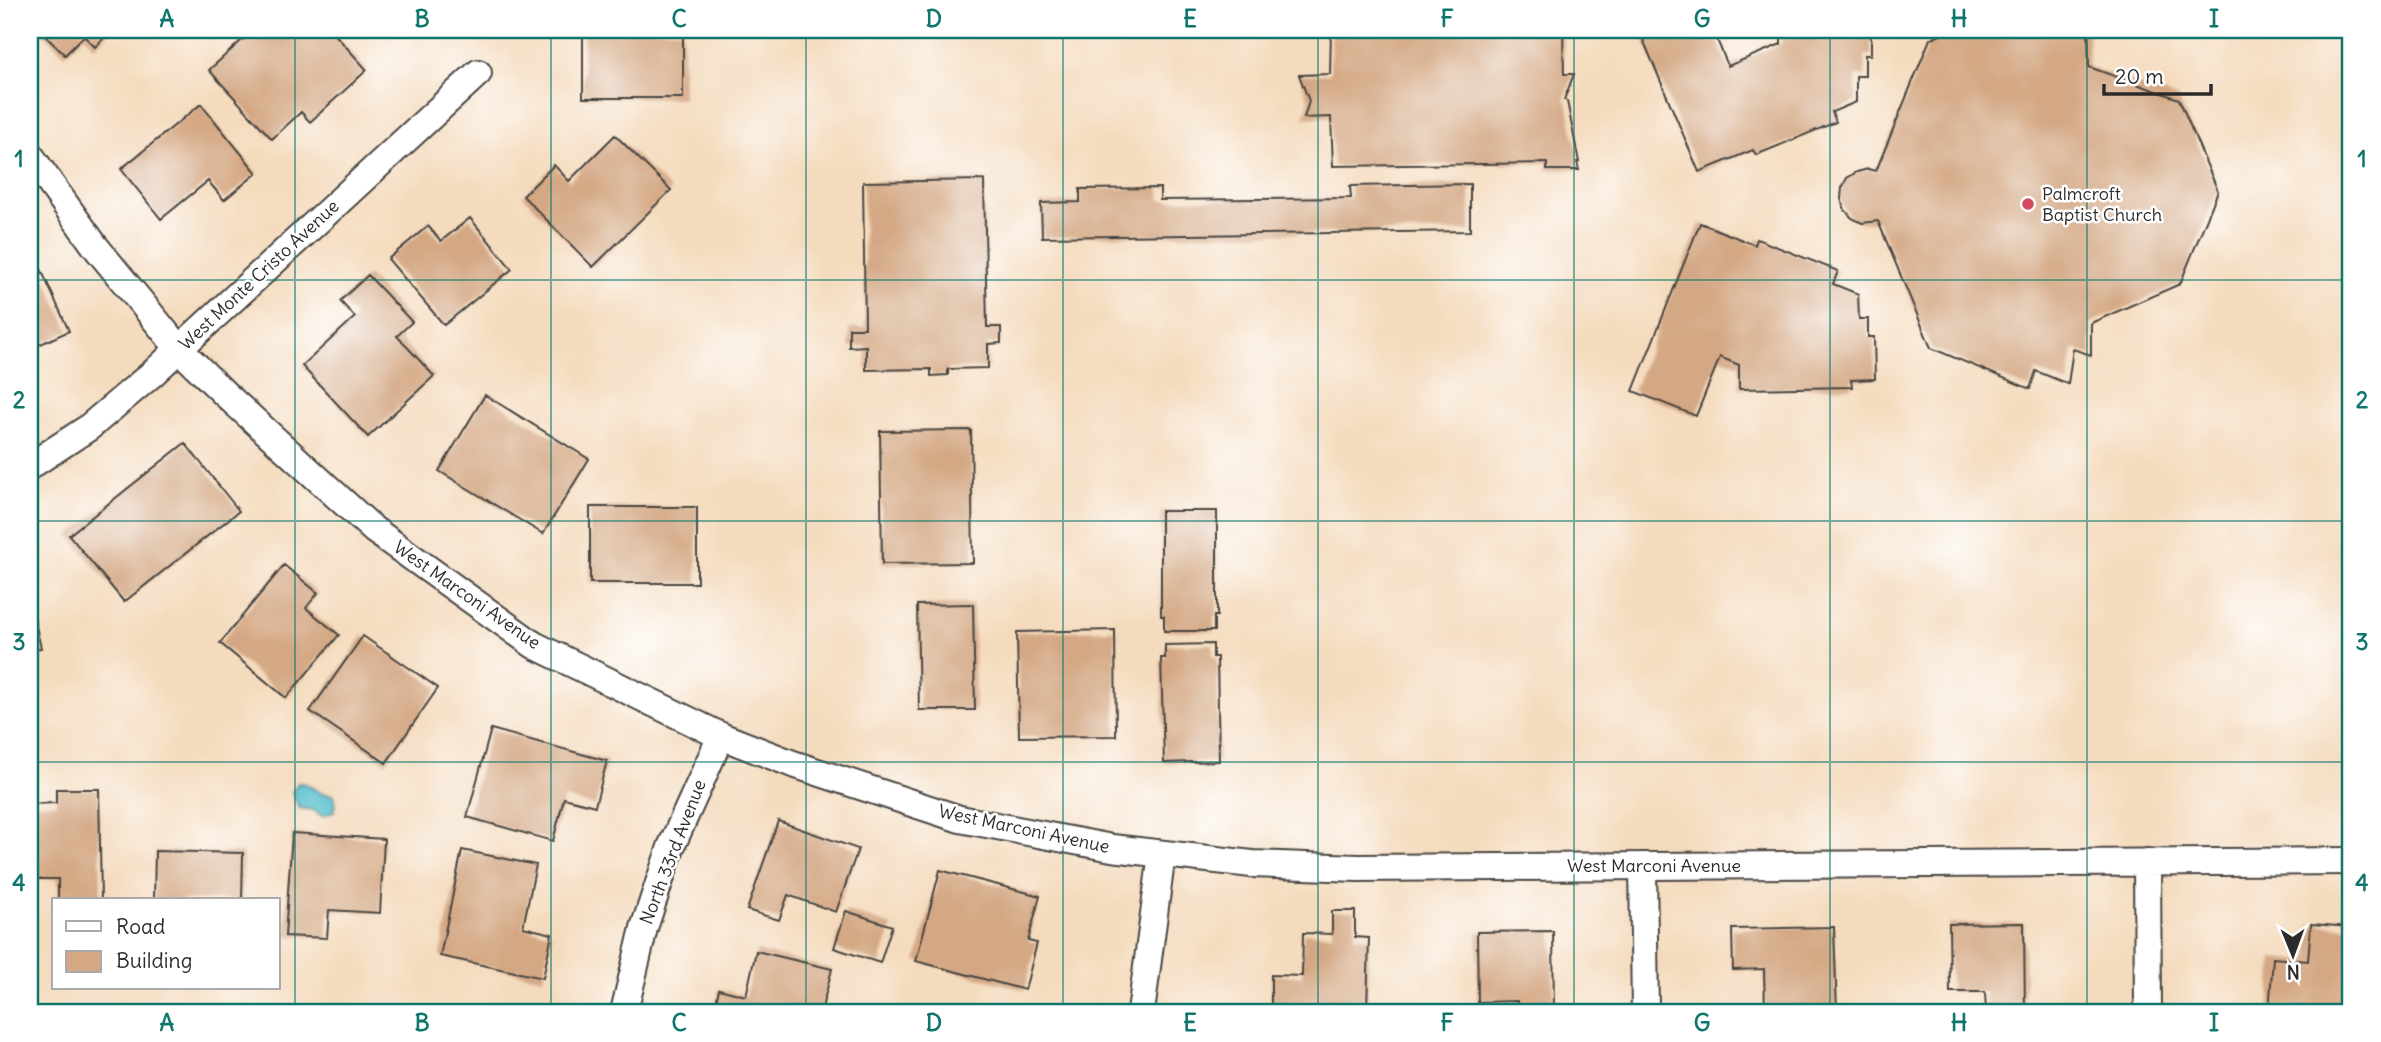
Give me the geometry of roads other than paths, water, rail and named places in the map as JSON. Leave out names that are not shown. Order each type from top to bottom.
[{"type":"street","name":"West Monte Cristo Avenue","points":[[30,466],[88,428],[179,349],[478,73]]},
{"type":"street","name":"West Marconi Avenue","points":[[30,155],[95,246],[179,349],[374,530],[534,645],[721,736],[793,764],[960,819],[1112,848],[1252,864],[1358,868],[2351,860]]},
{"type":"street","name":"North 33rd Avenue","points":[[624,1012],[644,928],[671,847],[721,736]]},
{"type":"street","points":[[1141,1012],[1162,854]]},
{"type":"street","points":[[2147,862],[2148,1012]]},
{"type":"street","points":[[1643,866],[1645,1012]]},
{"type":"water","points":[[298,783],[333,795],[336,806],[333,812],[322,816],[313,810],[299,808],[292,792]]},
{"type":"place","name":"Palmcroft Baptist Church","points":[[2028,204]]}]
